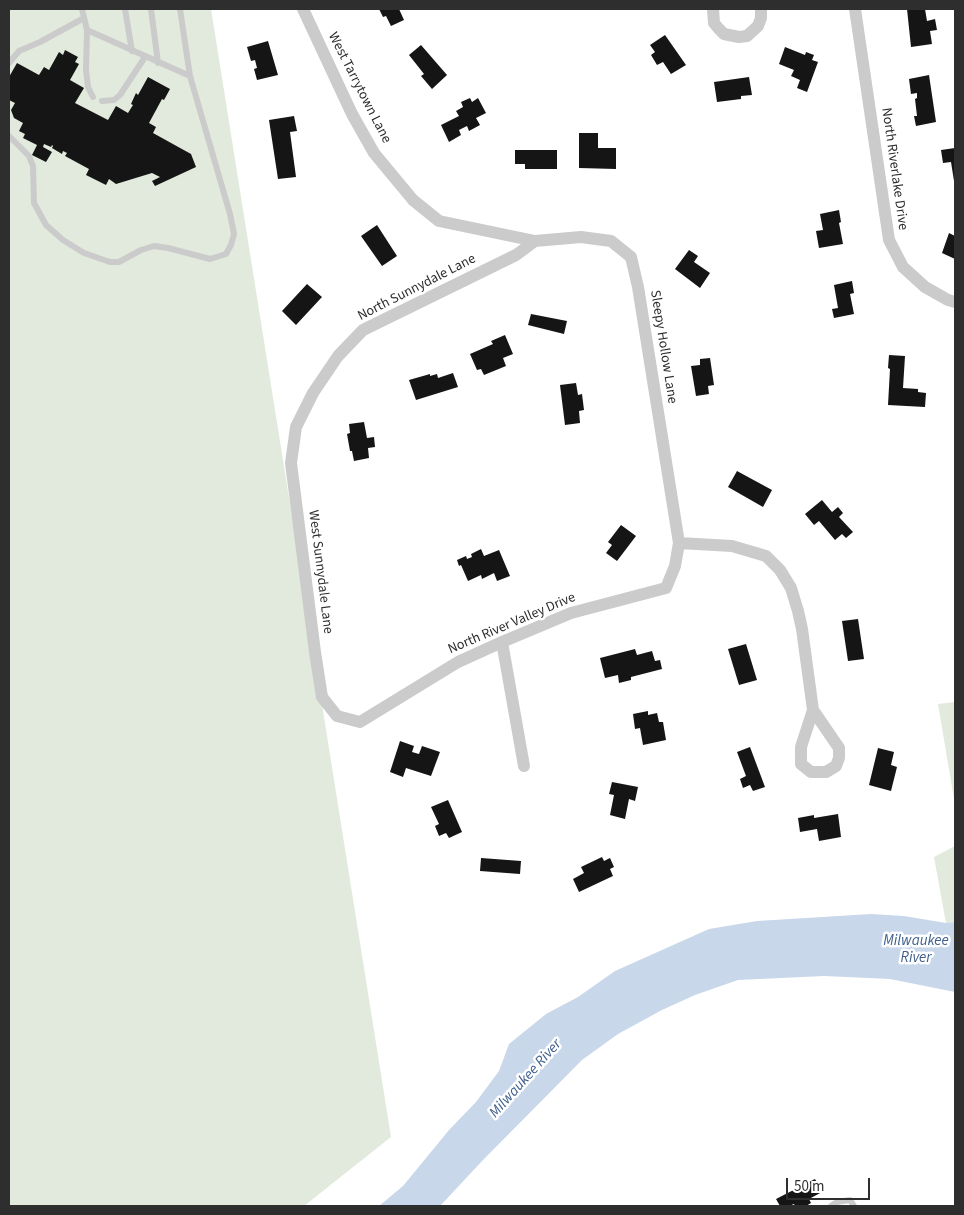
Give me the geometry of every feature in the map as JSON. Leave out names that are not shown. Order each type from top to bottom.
[{"type":"street","name":"West Tarrytown Lane","points":[[303,9],[352,114],[374,153],[413,200],[440,221],[534,241]]},
{"type":"street","points":[[713,9],[712,15],[718,29],[724,34],[739,38],[747,36],[758,26],[765,9]]},
{"type":"street","name":"North Riverlake Drive","points":[[855,9],[889,240],[903,267],[925,287],[955,302]]},
{"type":"street","name":"Sleepy Hollow Lane","points":[[534,241],[581,236],[611,241],[631,257],[638,287],[679,543]]},
{"type":"street","name":"North Sunnydale Lane","points":[[296,426],[313,393],[338,356],[363,330],[516,255],[534,241]]},
{"type":"street","name":"West Sunnydale Lane","points":[[296,426],[291,463],[315,652],[322,697],[337,716]]},
{"type":"street","points":[[679,543],[732,546],[766,556],[780,570],[791,588],[798,610],[813,710],[801,747],[801,764],[811,772],[826,772],[836,766],[839,758],[839,748],[813,710]]},
{"type":"street","name":"North River Valley Drive","points":[[337,716],[360,722],[458,662],[502,642],[571,613],[666,588],[675,566],[679,543]]},
{"type":"street","points":[[502,642],[524,766]]},
{"type":"lane","points":[[82,9],[87,30],[86,70],[88,87],[93,97]]},
{"type":"lane","points":[[125,9],[132,51]]},
{"type":"lane","points":[[150,9],[158,63]]},
{"type":"lane","points":[[9,136],[29,156],[33,166],[34,203],[46,224],[63,240],[84,253],[110,262],[119,262],[141,250],[154,246],[210,259],[226,254],[234,234],[230,214],[190,76],[180,9]]},
{"type":"lane","points":[[9,64],[19,51],[84,18]]},
{"type":"lane","points":[[87,30],[190,76]]},
{"type":"lane","points":[[102,102],[114,100],[120,95],[145,57]]},
{"type":"lane","points":[[831,1206],[837,1202],[850,1200],[854,1206]]},
{"type":"shaded area","points":[[9,9],[211,9],[391,1137],[304,1206],[9,1206]]},
{"type":"shaded area","points":[[955,702],[955,805],[938,704]]},
{"type":"shaded area","points":[[955,846],[955,922],[946,923],[934,857]]},
{"type":"water","name":"Milwaukee River","points":[[871,914],[904,916],[946,923],[955,922],[955,992],[890,979],[824,976],[738,980],[695,995],[662,1010],[618,1034],[582,1060],[440,1206],[379,1206],[403,1186],[449,1130],[476,1102],[499,1071],[509,1044],[546,1014],[578,997],[615,971],[709,929],[757,921]]},
{"type":"building","points":[[379,9],[399,9],[404,20],[391,26],[386,16],[383,17]]},
{"type":"building","points":[[907,9],[925,9],[927,21],[935,19],[937,30],[930,31],[932,44],[911,47]]},
{"type":"building","points":[[665,35],[686,65],[671,74],[663,62],[657,65],[651,55],[655,52],[650,45]]},
{"type":"building","points":[[268,41],[278,75],[257,80],[254,69],[257,68],[255,60],[251,61],[247,47]]},
{"type":"building","points":[[421,45],[447,75],[432,89],[421,76],[424,74],[409,55]]},
{"type":"building","points":[[785,47],[805,55],[806,52],[814,55],[812,60],[818,62],[807,92],[797,88],[800,80],[791,76],[794,70],[779,64]]},
{"type":"building","points":[[65,50],[78,57],[75,62],[79,64],[70,80],[84,88],[75,103],[108,120],[116,106],[128,113],[133,105],[131,104],[136,93],[138,95],[148,77],[170,89],[164,100],[162,99],[149,123],[156,127],[153,133],[191,154],[196,167],[155,186],[152,181],[160,177],[152,173],[116,184],[109,179],[106,185],[86,175],[89,169],[65,156],[67,153],[63,151],[62,154],[52,148],[52,145],[51,147],[44,144],[43,147],[52,152],[46,162],[32,155],[37,145],[23,138],[25,134],[19,131],[23,123],[14,118],[11,110],[15,103],[9,100],[9,77],[17,63],[39,75],[44,67],[49,70],[59,52],[63,55]]},
{"type":"building","points":[[929,75],[936,122],[916,126],[914,116],[917,116],[915,99],[917,98],[917,93],[911,94],[909,79]]},
{"type":"building","points":[[749,77],[752,95],[741,96],[741,99],[717,102],[714,82]]},
{"type":"building","points":[[470,98],[472,102],[478,98],[486,113],[476,118],[480,125],[469,131],[467,126],[459,130],[461,135],[449,142],[441,125],[459,116],[456,111],[463,107],[461,102]]},
{"type":"building","points":[[294,116],[297,131],[290,132],[296,177],[278,179],[269,120]]},
{"type":"building","points":[[579,133],[598,133],[598,148],[616,148],[616,169],[579,168]]},
{"type":"building","points":[[955,148],[954,181],[951,162],[943,163],[941,150]]},
{"type":"building","points":[[515,150],[557,150],[557,169],[525,169],[525,164],[515,164]]},
{"type":"building","points":[[839,210],[841,222],[839,223],[843,244],[819,248],[816,231],[823,230],[820,214]]},
{"type":"building","points":[[377,225],[397,256],[382,266],[361,236]]},
{"type":"building","points":[[949,233],[955,236],[955,259],[942,253]]},
{"type":"building","points":[[689,250],[698,256],[694,262],[710,273],[700,288],[675,269]]},
{"type":"building","points":[[852,281],[854,293],[850,294],[854,314],[834,318],[832,309],[838,308],[834,285]]},
{"type":"building","points":[[307,284],[322,297],[296,325],[282,311]]},
{"type":"building","points":[[531,314],[567,321],[564,334],[528,325]]},
{"type":"building","points":[[505,335],[513,354],[503,358],[506,366],[484,375],[481,369],[477,370],[470,354],[493,344],[491,341]]},
{"type":"building","points":[[889,355],[905,356],[903,388],[918,389],[918,392],[926,393],[925,407],[888,405]]},
{"type":"building","points":[[710,358],[714,385],[708,386],[709,394],[696,396],[691,366],[700,365],[700,359]]},
{"type":"building","points":[[453,373],[458,387],[416,400],[409,380],[430,374],[430,376],[437,374],[438,378]]},
{"type":"building","points":[[576,383],[578,395],[582,394],[584,410],[579,411],[580,423],[565,425],[560,385]]},
{"type":"building","points":[[364,422],[367,438],[374,437],[375,447],[368,448],[369,458],[354,461],[347,434],[350,433],[349,424]]},
{"type":"building","points":[[737,471],[772,490],[763,507],[728,487]]},
{"type":"building","points":[[822,500],[832,512],[838,507],[843,513],[839,517],[853,532],[846,538],[842,534],[835,540],[819,521],[814,525],[805,514]]},
{"type":"building","points":[[621,525],[636,536],[617,561],[606,553],[612,545],[608,542]]},
{"type":"building","points":[[481,549],[484,556],[499,550],[510,576],[497,581],[494,573],[482,579],[481,575],[468,581],[457,560],[466,556],[467,559],[472,557],[471,554]]},
{"type":"building","points":[[858,619],[864,659],[848,661],[842,621]]},
{"type":"building","points":[[746,644],[757,680],[739,685],[728,649]]},
{"type":"building","points":[[635,649],[637,655],[652,651],[655,661],[660,660],[662,669],[631,677],[631,680],[619,683],[618,675],[605,678],[600,658]]},
{"type":"building","points":[[648,711],[648,715],[657,713],[659,722],[663,722],[666,740],[643,745],[640,728],[635,729],[633,714]]},
{"type":"building","points":[[400,741],[414,746],[412,752],[419,754],[422,746],[440,752],[431,776],[406,768],[403,777],[390,772]]},
{"type":"building","points":[[750,747],[765,787],[753,791],[750,785],[743,788],[740,779],[746,776],[737,752]]},
{"type":"building","points":[[878,748],[894,752],[891,765],[897,767],[891,791],[869,785]]},
{"type":"building","points":[[612,782],[638,787],[635,801],[629,799],[625,819],[610,815],[614,795],[609,794]]},
{"type":"building","points":[[448,800],[462,832],[449,838],[446,833],[439,836],[435,826],[439,824],[431,807]]},
{"type":"building","points":[[838,814],[841,837],[819,841],[817,829],[800,832],[798,818],[814,815],[814,818]]},
{"type":"building","points":[[602,857],[604,861],[610,858],[614,867],[610,869],[613,876],[579,892],[573,879],[584,873],[581,867]]},
{"type":"building","points":[[481,858],[521,861],[520,874],[480,871]]},
{"type":"building","points":[[815,1179],[822,1192],[809,1199],[811,1203],[806,1206],[795,1206],[794,1204],[780,1206],[776,1199]]}]
